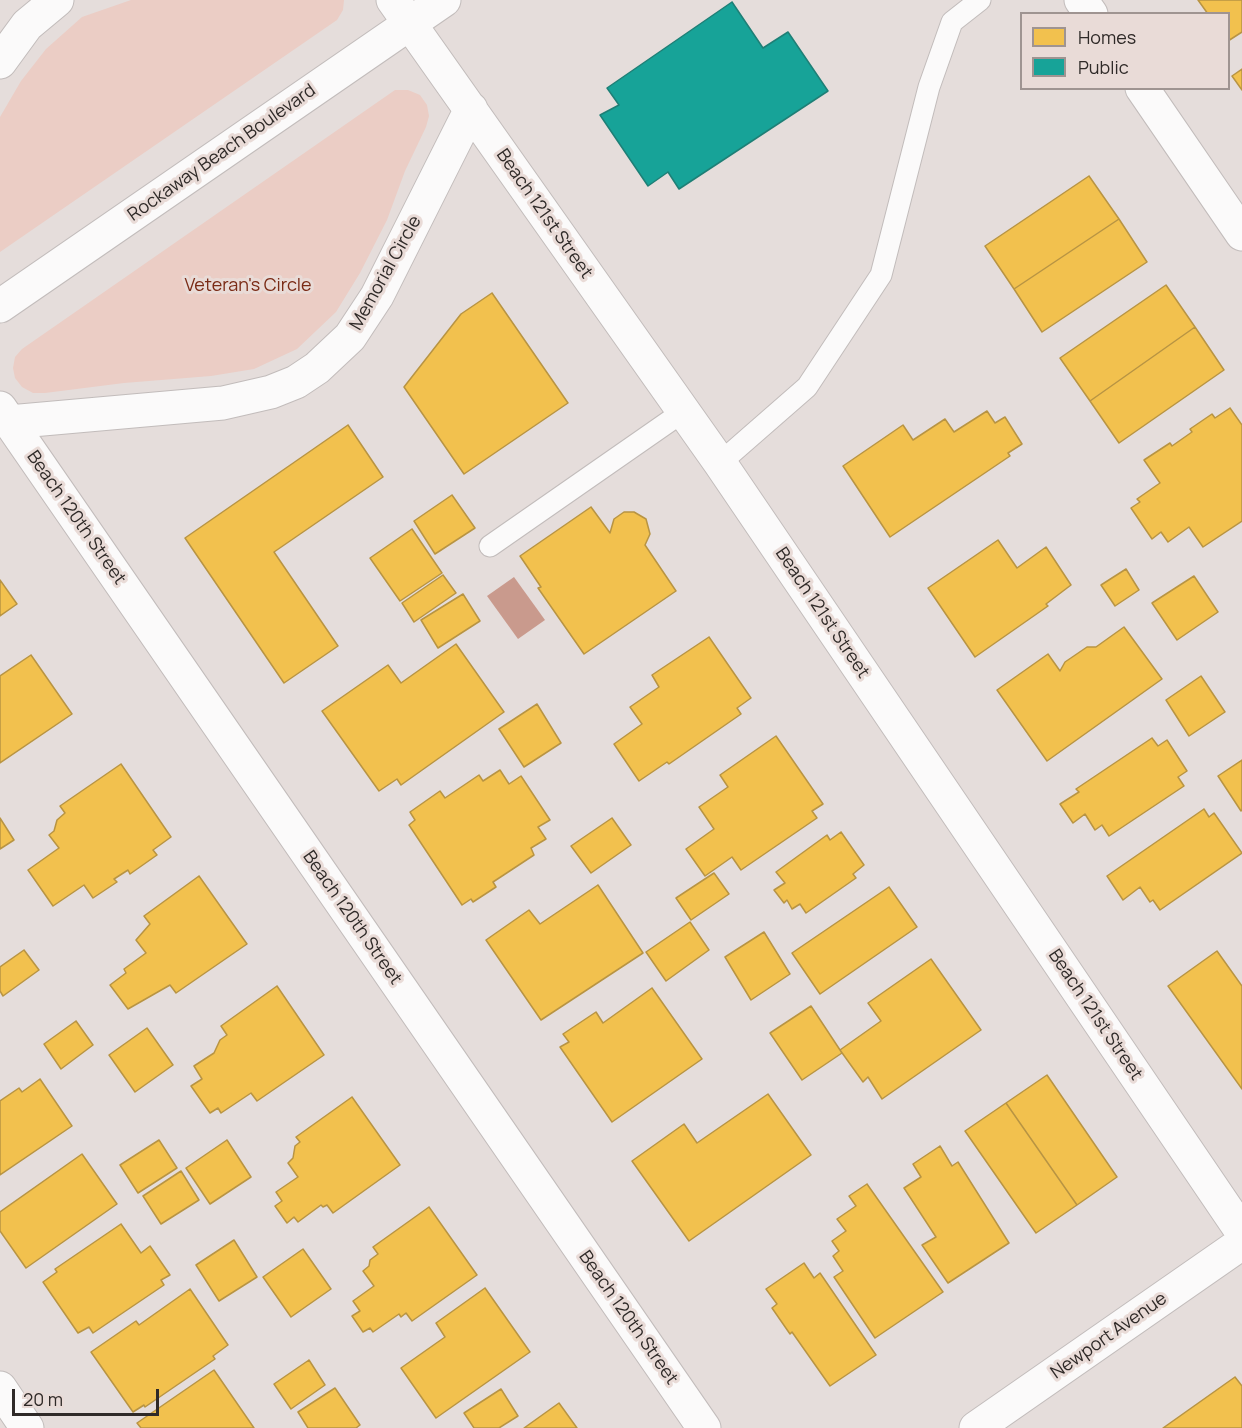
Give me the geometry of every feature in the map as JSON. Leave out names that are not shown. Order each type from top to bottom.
[{"type":"street","points":[[0,62],[27,25],[57,0]]},
{"type":"street","name":"Rockaway Beach Boulevard","points":[[0,306],[402,12],[444,0]]},
{"type":"street","name":"Beach 121st Street","points":[[402,12],[720,463],[1242,1232]]},
{"type":"street","points":[[1143,90],[1242,234]]},
{"type":"street","name":"Memorial Circle","points":[[4,415],[223,403],[271,392],[296,382],[317,368],[350,337],[377,296],[471,109]]},
{"type":"street","name":"Beach 120th Street","points":[[4,415],[704,1428]]},
{"type":"street","name":"Newport Avenue","points":[[976,1428],[1242,1243]]},
{"type":"street","points":[[0,1388],[27,1428]]},
{"type":"lane","points":[[720,463],[807,387],[881,275],[929,87],[952,22],[980,0]]},
{"type":"lane","points":[[490,546],[684,411]]},
{"type":"green space","points":[[131,0],[344,0],[343,10],[337,20],[0,252],[0,117],[21,81],[46,49],[82,17]]},
{"type":"green space","name":"Veteran's Circle","points":[[395,90],[408,90],[420,95],[427,105],[429,116],[426,127],[405,171],[387,220],[360,273],[336,312],[297,349],[254,369],[211,376],[124,383],[45,393],[33,393],[22,387],[15,378],[13,368],[15,357],[22,349]]},
{"type":"shaded area","points":[[514,577],[545,620],[518,639],[487,596]]},
{"type":"building: Homes","points":[[1198,0],[1242,0],[1242,32],[1230,40],[1230,12],[1207,12]]},
{"type":"building: Homes","points":[[1242,69],[1242,90],[1232,76]]},
{"type":"building: Homes","points":[[1089,176],[1119,219],[1014,289],[985,246]]},
{"type":"building: Homes","points":[[1119,219],[1147,262],[1042,332],[1014,289]]},
{"type":"building: Homes","points":[[1166,285],[1195,327],[1090,401],[1060,358]]},
{"type":"building: Homes","points":[[492,293],[568,403],[464,474],[404,387],[461,314]]},
{"type":"building: Homes","points":[[1195,327],[1224,370],[1119,443],[1090,401]]},
{"type":"building: Homes","points":[[1230,408],[1242,425],[1242,521],[1203,547],[1189,527],[1168,542],[1161,532],[1152,539],[1131,508],[1140,502],[1137,499],[1160,483],[1144,460],[1170,443],[1172,446],[1192,432],[1190,429],[1212,414],[1215,418]]},
{"type":"building: Homes","points":[[987,411],[995,423],[1005,417],[1022,444],[1008,453],[1010,456],[890,537],[843,466],[903,425],[913,440],[945,419],[954,432]]},
{"type":"building: Homes","points":[[348,425],[383,477],[274,552],[338,646],[284,683],[185,538]]},
{"type":"building: Homes","points":[[452,495],[475,528],[435,554],[414,521]]},
{"type":"building: Homes","points":[[591,507],[610,533],[614,519],[624,512],[634,512],[646,519],[650,534],[645,545],[676,591],[584,654],[538,588],[541,587],[520,556]]},
{"type":"building: Homes","points":[[412,529],[442,573],[400,601],[370,558]]},
{"type":"building: Homes","points":[[998,540],[1017,568],[1046,547],[1071,585],[1046,604],[1048,606],[975,657],[928,588]]},
{"type":"building: Homes","points":[[1126,569],[1139,590],[1115,606],[1101,585]]},
{"type":"building: Homes","points":[[443,575],[456,593],[414,622],[402,603]]},
{"type":"building: Homes","points":[[1194,576],[1218,612],[1177,640],[1152,603]]},
{"type":"building: Homes","points":[[0,580],[17,604],[0,616]]},
{"type":"building: Homes","points":[[463,594],[480,621],[438,648],[421,620]]},
{"type":"building: Homes","points":[[1124,627],[1162,679],[1047,761],[997,690],[1048,654],[1060,671],[1065,662],[1087,647],[1096,647]]},
{"type":"building: Homes","points":[[709,637],[751,698],[737,708],[741,714],[669,764],[667,762],[639,781],[614,744],[642,724],[630,707],[659,687],[652,675]]},
{"type":"building: Homes","points":[[456,644],[504,712],[401,785],[397,779],[379,791],[322,711],[388,665],[401,683]]},
{"type":"building: Homes","points":[[31,655],[72,714],[0,763],[0,676]]},
{"type":"building: Homes","points":[[1201,676],[1225,712],[1189,736],[1166,700]]},
{"type":"building: Homes","points":[[537,704],[561,743],[524,767],[499,729]]},
{"type":"building: Homes","points":[[776,736],[823,804],[812,811],[817,818],[741,870],[732,857],[705,876],[686,849],[714,829],[699,807],[728,787],[720,775]]},
{"type":"building: Homes","points":[[1152,738],[1158,746],[1167,740],[1187,771],[1178,777],[1184,786],[1109,836],[1102,825],[1095,830],[1085,814],[1073,823],[1060,804],[1079,792],[1076,789]]},
{"type":"building: Homes","points":[[1242,760],[1242,810],[1241,811],[1218,776]]},
{"type":"building: Homes","points":[[121,764],[171,837],[153,850],[157,855],[130,874],[128,870],[114,879],[117,882],[93,898],[84,885],[53,906],[28,870],[59,848],[49,835],[54,831],[57,820],[65,813],[60,806]]},
{"type":"building: Homes","points":[[500,770],[509,784],[521,776],[550,820],[538,827],[546,839],[531,848],[534,855],[493,882],[496,887],[473,902],[471,899],[462,905],[409,825],[415,820],[410,812],[440,791],[445,798],[479,775],[483,781]]},
{"type":"building: Homes","points":[[1204,809],[1209,817],[1214,813],[1242,853],[1160,910],[1153,900],[1150,902],[1140,887],[1123,900],[1107,876]]},
{"type":"building: Homes","points":[[0,818],[14,840],[0,849]]},
{"type":"building: Homes","points":[[612,818],[631,845],[591,873],[571,846]]},
{"type":"building: Homes","points":[[841,832],[864,865],[853,874],[856,878],[806,913],[800,904],[792,909],[787,900],[784,903],[774,890],[785,883],[776,872],[827,835],[830,840]]},
{"type":"building: Homes","points":[[714,873],[729,894],[691,920],[676,898]]},
{"type":"building: Homes","points":[[199,876],[247,944],[176,993],[170,985],[128,1009],[110,985],[126,973],[124,969],[146,953],[136,940],[150,924],[144,916]]},
{"type":"building: Homes","points":[[598,885],[643,953],[541,1020],[486,940],[529,910],[540,924]]},
{"type":"building: Homes","points":[[889,887],[917,927],[820,994],[792,953]]},
{"type":"building: Homes","points":[[690,922],[709,950],[666,981],[646,952]]},
{"type":"building: Homes","points":[[764,932],[790,974],[751,1000],[725,957]]},
{"type":"building: Homes","points":[[24,950],[39,970],[3,996],[0,991],[0,967]]},
{"type":"building: Homes","points":[[1217,951],[1242,986],[1242,1089],[1168,986]]},
{"type":"building: Homes","points":[[931,959],[981,1030],[882,1099],[868,1077],[863,1082],[840,1050],[881,1021],[868,1003]]},
{"type":"building: Homes","points":[[277,986],[324,1055],[257,1101],[251,1093],[221,1113],[218,1108],[210,1113],[191,1086],[202,1079],[194,1066],[214,1053],[220,1040],[227,1035],[221,1026]]},
{"type":"building: Homes","points":[[652,988],[702,1059],[612,1122],[560,1047],[569,1042],[563,1034],[596,1012],[603,1023]]},
{"type":"building: Homes","points":[[811,1006],[842,1053],[802,1080],[770,1033]]},
{"type":"building: Homes","points":[[76,1021],[93,1045],[61,1069],[44,1044]]},
{"type":"building: Homes","points":[[147,1028],[173,1065],[135,1092],[109,1055]]},
{"type":"building: Homes","points":[[1047,1075],[1117,1177],[1077,1205],[1006,1103]]},
{"type":"building: Homes","points":[[40,1079],[72,1126],[0,1175],[0,1101],[19,1088],[22,1092]]},
{"type":"building: Homes","points":[[768,1094],[811,1155],[689,1241],[632,1161],[684,1124],[697,1143]]},
{"type":"building: Homes","points":[[352,1097],[400,1165],[333,1213],[327,1205],[323,1207],[321,1205],[298,1222],[294,1217],[287,1223],[275,1206],[282,1201],[276,1192],[298,1177],[288,1163],[293,1158],[295,1146],[300,1142],[296,1137]]},
{"type":"building: Homes","points":[[1006,1103],[1077,1205],[1036,1233],[965,1131]]},
{"type":"building: Homes","points":[[159,1140],[177,1168],[138,1193],[120,1165]]},
{"type":"building: Homes","points":[[227,1140],[251,1177],[210,1204],[186,1168]]},
{"type":"building: Homes","points":[[940,1146],[952,1166],[958,1162],[1009,1243],[948,1283],[922,1245],[936,1237],[904,1188],[921,1177],[913,1164]]},
{"type":"building: Homes","points":[[82,1154],[117,1204],[26,1268],[0,1231],[0,1212]]},
{"type":"building: Homes","points":[[181,1171],[199,1200],[161,1224],[143,1196]]},
{"type":"building: Homes","points":[[867,1184],[943,1292],[875,1338],[834,1277],[843,1271],[833,1256],[839,1251],[832,1241],[846,1231],[837,1219],[856,1206],[849,1196]]},
{"type":"building: Homes","points":[[429,1207],[477,1275],[412,1321],[406,1313],[401,1317],[399,1314],[373,1332],[370,1328],[363,1332],[352,1316],[360,1311],[353,1301],[374,1286],[363,1271],[369,1266],[370,1260],[378,1254],[373,1247]]},
{"type":"building: Homes","points":[[121,1224],[141,1253],[150,1246],[170,1275],[161,1280],[164,1285],[93,1333],[89,1327],[78,1333],[43,1282],[57,1272],[55,1269]]},
{"type":"building: Homes","points":[[234,1240],[257,1277],[219,1301],[196,1265]]},
{"type":"building: Homes","points":[[303,1249],[331,1289],[291,1317],[263,1277]]},
{"type":"building: Homes","points":[[804,1263],[814,1278],[820,1273],[876,1355],[830,1386],[772,1308],[777,1304],[766,1289]]},
{"type":"building: Homes","points":[[485,1288],[530,1352],[436,1418],[401,1368],[445,1337],[436,1323]]},
{"type":"building: Homes","points":[[190,1289],[228,1345],[213,1356],[215,1359],[145,1407],[144,1405],[133,1412],[91,1352],[136,1321],[139,1325]]},
{"type":"building: Homes","points":[[309,1360],[325,1385],[291,1409],[274,1384]]},
{"type":"building: Homes","points":[[214,1370],[254,1428],[141,1428],[137,1423]]},
{"type":"building: Homes","points":[[1235,1377],[1242,1386],[1242,1428],[1163,1428]]},
{"type":"building: Homes","points":[[335,1388],[360,1425],[356,1428],[308,1428],[298,1412]]},
{"type":"building: Homes","points":[[501,1389],[518,1416],[499,1428],[474,1428],[464,1413]]},
{"type":"building: Homes","points":[[559,1403],[577,1428],[524,1428]]},
{"type":"building: Public","points":[[732,2],[763,48],[788,32],[828,91],[679,189],[668,172],[648,186],[600,115],[619,105],[607,88]]}]
